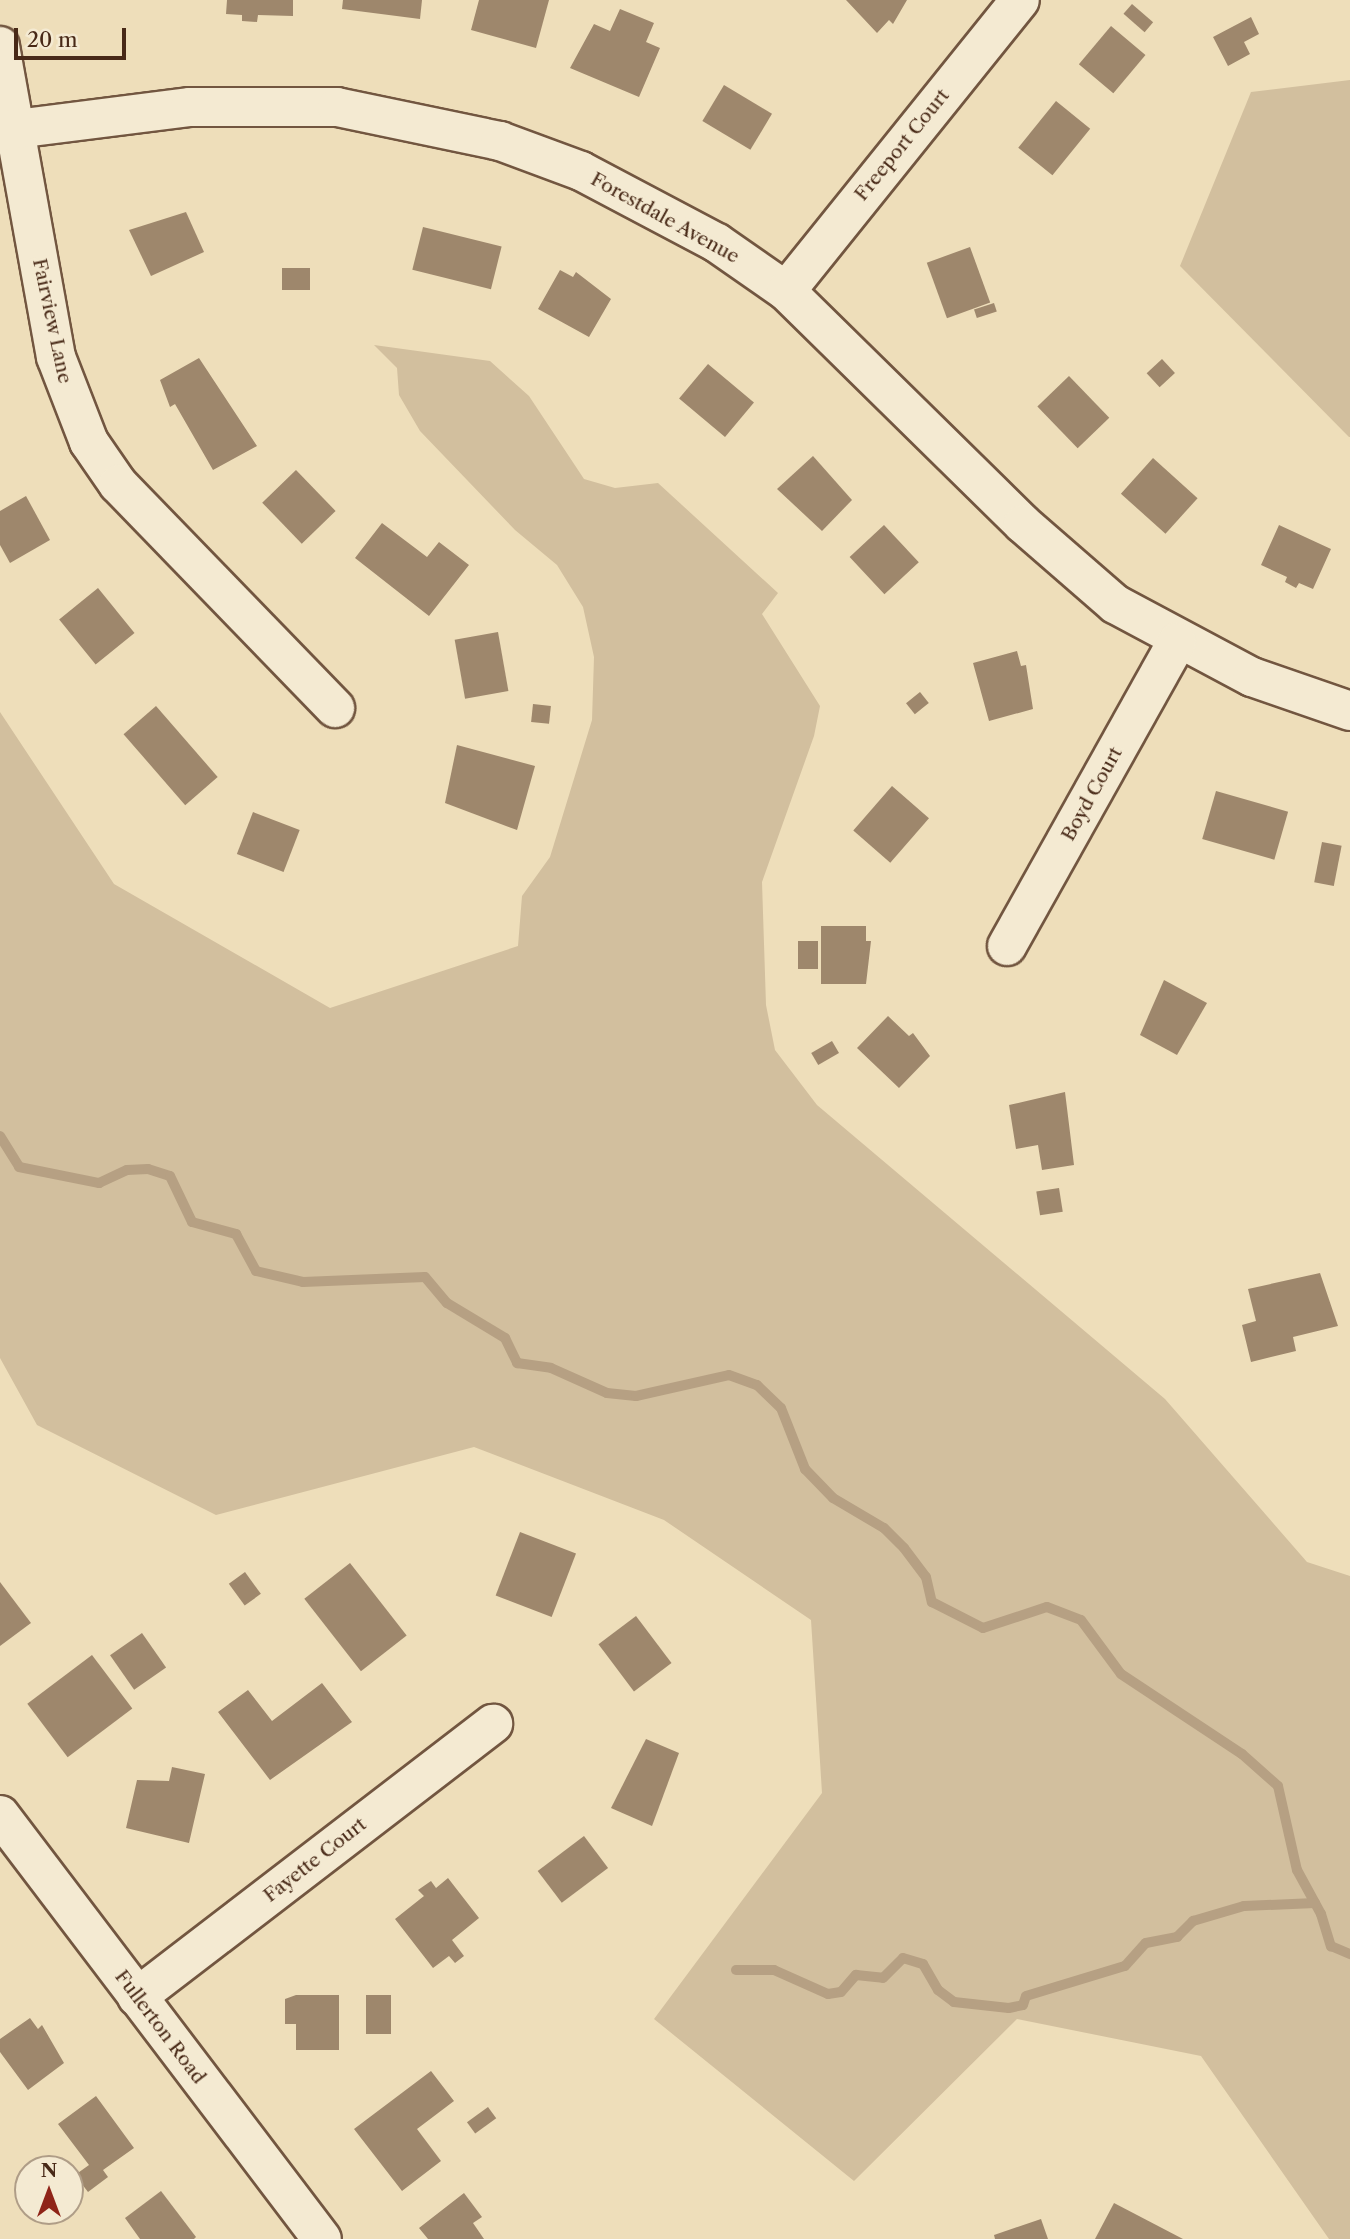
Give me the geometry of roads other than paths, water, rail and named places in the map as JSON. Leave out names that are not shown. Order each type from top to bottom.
[{"type":"street","name":"Freeport Court","points":[[786,291],[1020,0]]},
{"type":"street","name":"Fairview Lane","points":[[0,46],[7,129],[56,357],[89,442],[118,484],[335,708]]},
{"type":"street","name":"Forestdale Avenue","points":[[7,129],[255,104],[337,107],[418,121],[500,141],[581,171],[718,243],[786,291],[1023,524],[1115,604],[1177,642],[1252,677],[1350,711]]},
{"type":"street","name":"Boyd Court","points":[[1007,946],[1177,642]]},
{"type":"street","name":"Fayette Court","points":[[137,1997],[494,1724]]},
{"type":"street","name":"Fullerton Road","points":[[0,1815],[322,2239]]},
{"type":"waterway","points":[[0,1136],[19,1167],[99,1183],[127,1170],[148,1169],[170,1176],[192,1222],[236,1234],[256,1271],[303,1282],[425,1277],[447,1303],[505,1338],[517,1363],[551,1368],[607,1393],[636,1396],[729,1375],[757,1385],[781,1408],[805,1469],[833,1498],[884,1528],[904,1548],[926,1577],[932,1602],[983,1628],[1047,1607],[1081,1620],[1121,1674],[1242,1754],[1278,1786],[1297,1870],[1321,1914],[1331,1946],[1350,1954]]},
{"type":"waterway","points":[[736,1970],[774,1970],[828,1994],[841,1992],[856,1975],[883,1978],[903,1958],[923,1964],[938,1990],[954,2002],[1009,2008],[1023,2005],[1026,1996],[1125,1966],[1146,1943],[1177,1937],[1193,1921],[1244,1906],[1315,1903]]}]
